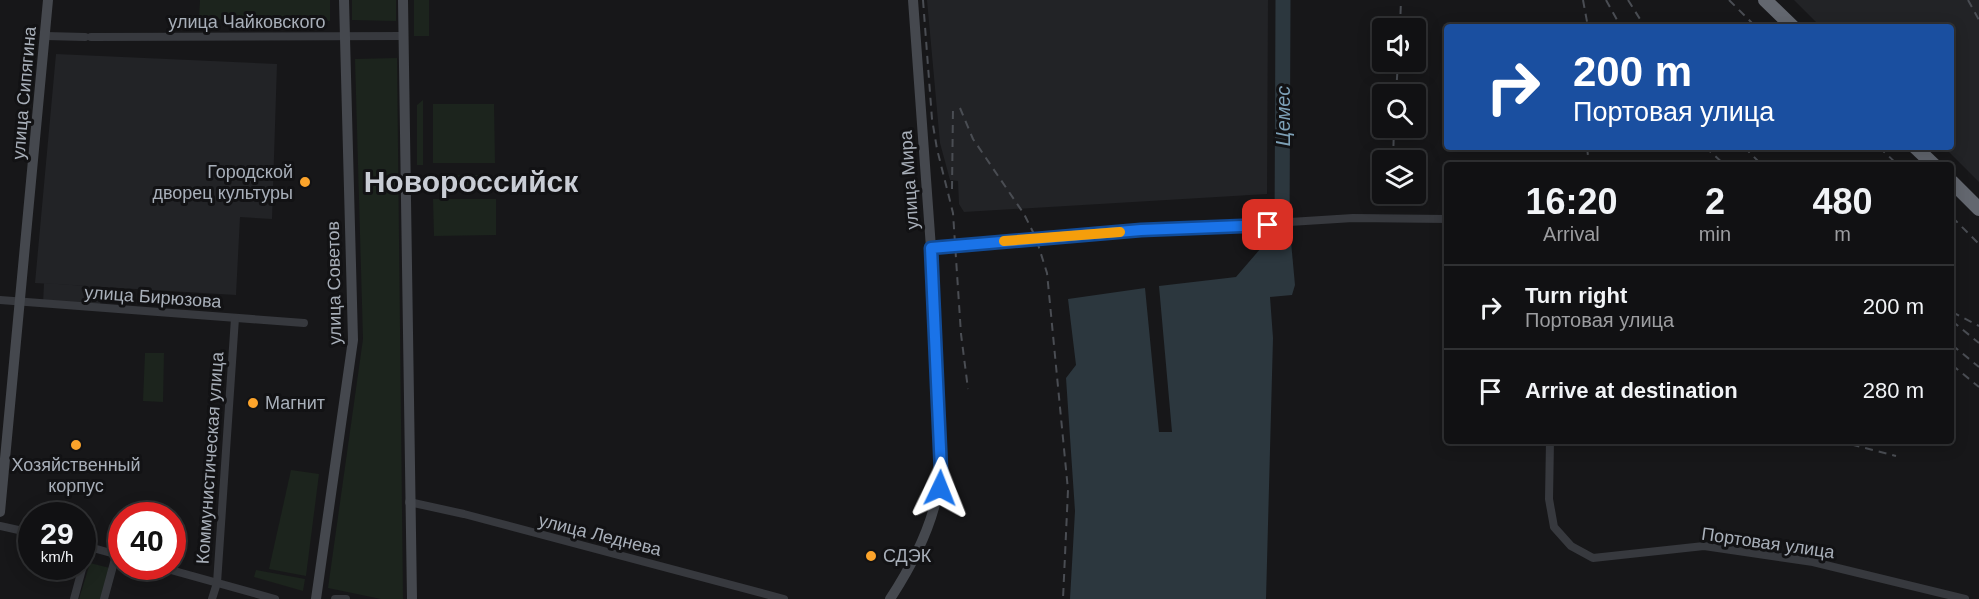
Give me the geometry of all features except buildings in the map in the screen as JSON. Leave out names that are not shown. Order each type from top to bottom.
[{"type":"highway","points":[[1766,0],[1790,24]]},
{"type":"highway","points":[[1918,150],[1931,162]]},
{"type":"highway","points":[[1954,185],[1979,209]]},
{"type":"street","name":"улица Сипягина","points":[[0,512],[48,0]]},
{"type":"street","name":"улица Советов","points":[[316,599],[353,340],[344,0]]},
{"type":"street","points":[[404,0],[412,599]]},
{"type":"street","name":"улица Мира","points":[[890,599],[914,561],[940,488],[941,471],[931,248],[913,0]]},
{"type":"street","name":"улица Чайковского","points":[[46,36],[344,38],[404,36]]},
{"type":"street","points":[[931,248],[1141,230],[1268,225],[1353,218],[1444,219]]},
{"type":"street","name":"улица Бирюзова","points":[[0,300],[304,323]]},
{"type":"street","name":"Коммунистическая улица","points":[[212,599],[217,583],[235,318]]},
{"type":"street","name":"Портовая улица","points":[[1550,444],[1549,499],[1554,527],[1571,546],[1593,558],[1704,546],[1813,562],[1965,599]]},
{"type":"street","name":"улица Леднева","points":[[409,502],[464,514],[784,599]]},
{"type":"street","points":[[0,526],[18,530]]},
{"type":"street","points":[[186,574],[275,599]]},
{"type":"street","points":[[74,599],[78,580]]},
{"type":"street","points":[[104,599],[111,580]]},
{"type":"street","points":[[335,599],[346,599]]},
{"type":"shaded area","points":[[200,0],[330,0],[330,21],[199,19]]},
{"type":"shaded area","points":[[352,0],[396,0],[396,21],[352,20]]},
{"type":"shaded area","points":[[414,0],[429,0],[429,36],[414,36]]},
{"type":"shaded area","points":[[927,0],[1268,0],[1267,194],[964,212],[959,204],[958,181],[950,180],[940,143]]},
{"type":"shaded area","points":[[1794,0],[1979,0],[1979,182],[1947,150],[1954,150],[1954,24],[1818,24]]},
{"type":"shaded area","points":[[56,54],[277,64],[272,219],[240,217],[236,295],[35,283]]},
{"type":"shaded area","points":[[397,58],[403,599],[381,599],[328,588],[363,339],[355,59]]},
{"type":"shaded area","points":[[423,100],[423,165],[417,165],[417,105]]},
{"type":"shaded area","points":[[433,104],[494,104],[495,163],[433,163]]},
{"type":"shaded area","points":[[453,175],[490,175],[490,188],[453,188]]},
{"type":"shaded area","points":[[433,199],[496,199],[496,235],[434,236]]},
{"type":"shaded area","points":[[1290,231],[1295,285],[1292,295],[1270,297],[1273,338],[1266,599],[1070,599],[1075,511],[1066,378],[1076,365],[1068,299],[1145,288],[1159,432],[1172,432],[1159,286],[1236,277],[1267,241],[1268,233]]},
{"type":"shaded area","points":[[44,283],[101,287],[100,308],[43,304]]},
{"type":"shaded area","points":[[145,353],[164,353],[163,402],[143,401]]},
{"type":"shaded area","points":[[291,470],[319,474],[306,576],[269,569]]},
{"type":"shaded area","points":[[96,564],[108,568],[101,599],[79,599],[85,580],[96,580]]},
{"type":"shaded area","points":[[256,570],[305,579],[303,591],[254,577]]},
{"type":"waterway","name":"Цемес","points":[[1282,232],[1283,0]]},
{"type":"railway","points":[[923,0],[932,119],[953,213],[961,334],[968,389]]},
{"type":"railway","points":[[1400,18],[1401,0]]},
{"type":"railway","points":[[1583,0],[1587,24]]},
{"type":"railway","points":[[1606,0],[1619,24]]},
{"type":"railway","points":[[1628,0],[1643,24]]},
{"type":"railway","points":[[1729,0],[1753,24]]},
{"type":"railway","points":[[1968,0],[1979,20]]},
{"type":"railway","points":[[1397,72],[1397,84]]},
{"type":"railway","points":[[952,189],[953,108]]},
{"type":"railway","points":[[960,108],[973,139],[1024,214],[1036,238],[1047,273],[1068,490],[1063,599]]},
{"type":"railway","points":[[1393,150],[1394,138]]},
{"type":"railway","points":[[1587,150],[1589,162]]},
{"type":"railway","points":[[1708,150],[1722,162]]},
{"type":"railway","points":[[1747,150],[1759,162]]},
{"type":"railway","points":[[1882,150],[1895,162]]},
{"type":"railway","points":[[1954,219],[1979,244]]},
{"type":"railway","points":[[1954,313],[1979,326]]},
{"type":"railway","points":[[1954,323],[1979,343]]},
{"type":"railway","points":[[1954,347],[1979,367]]},
{"type":"railway","points":[[1954,367],[1979,387]]},
{"type":"railway","points":[[1850,444],[1896,456]]},
{"type":"slow traffic","points":[[1004,241],[1120,232]]},
{"type":"place","name":"Городской дворец культуры","points":[[305,182]]},
{"type":"place","name":"Магнит","points":[[253,403]]},
{"type":"place","name":"Хозяйственный корпус","points":[[76,445]]},
{"type":"place","name":"СДЭК","points":[[871,556]]},
{"type":"district","name":"Новороссийск","points":[[471,181]]},
{"type":"route","points":[[940,488],[931,248],[1141,230],[1268,225]]}]
